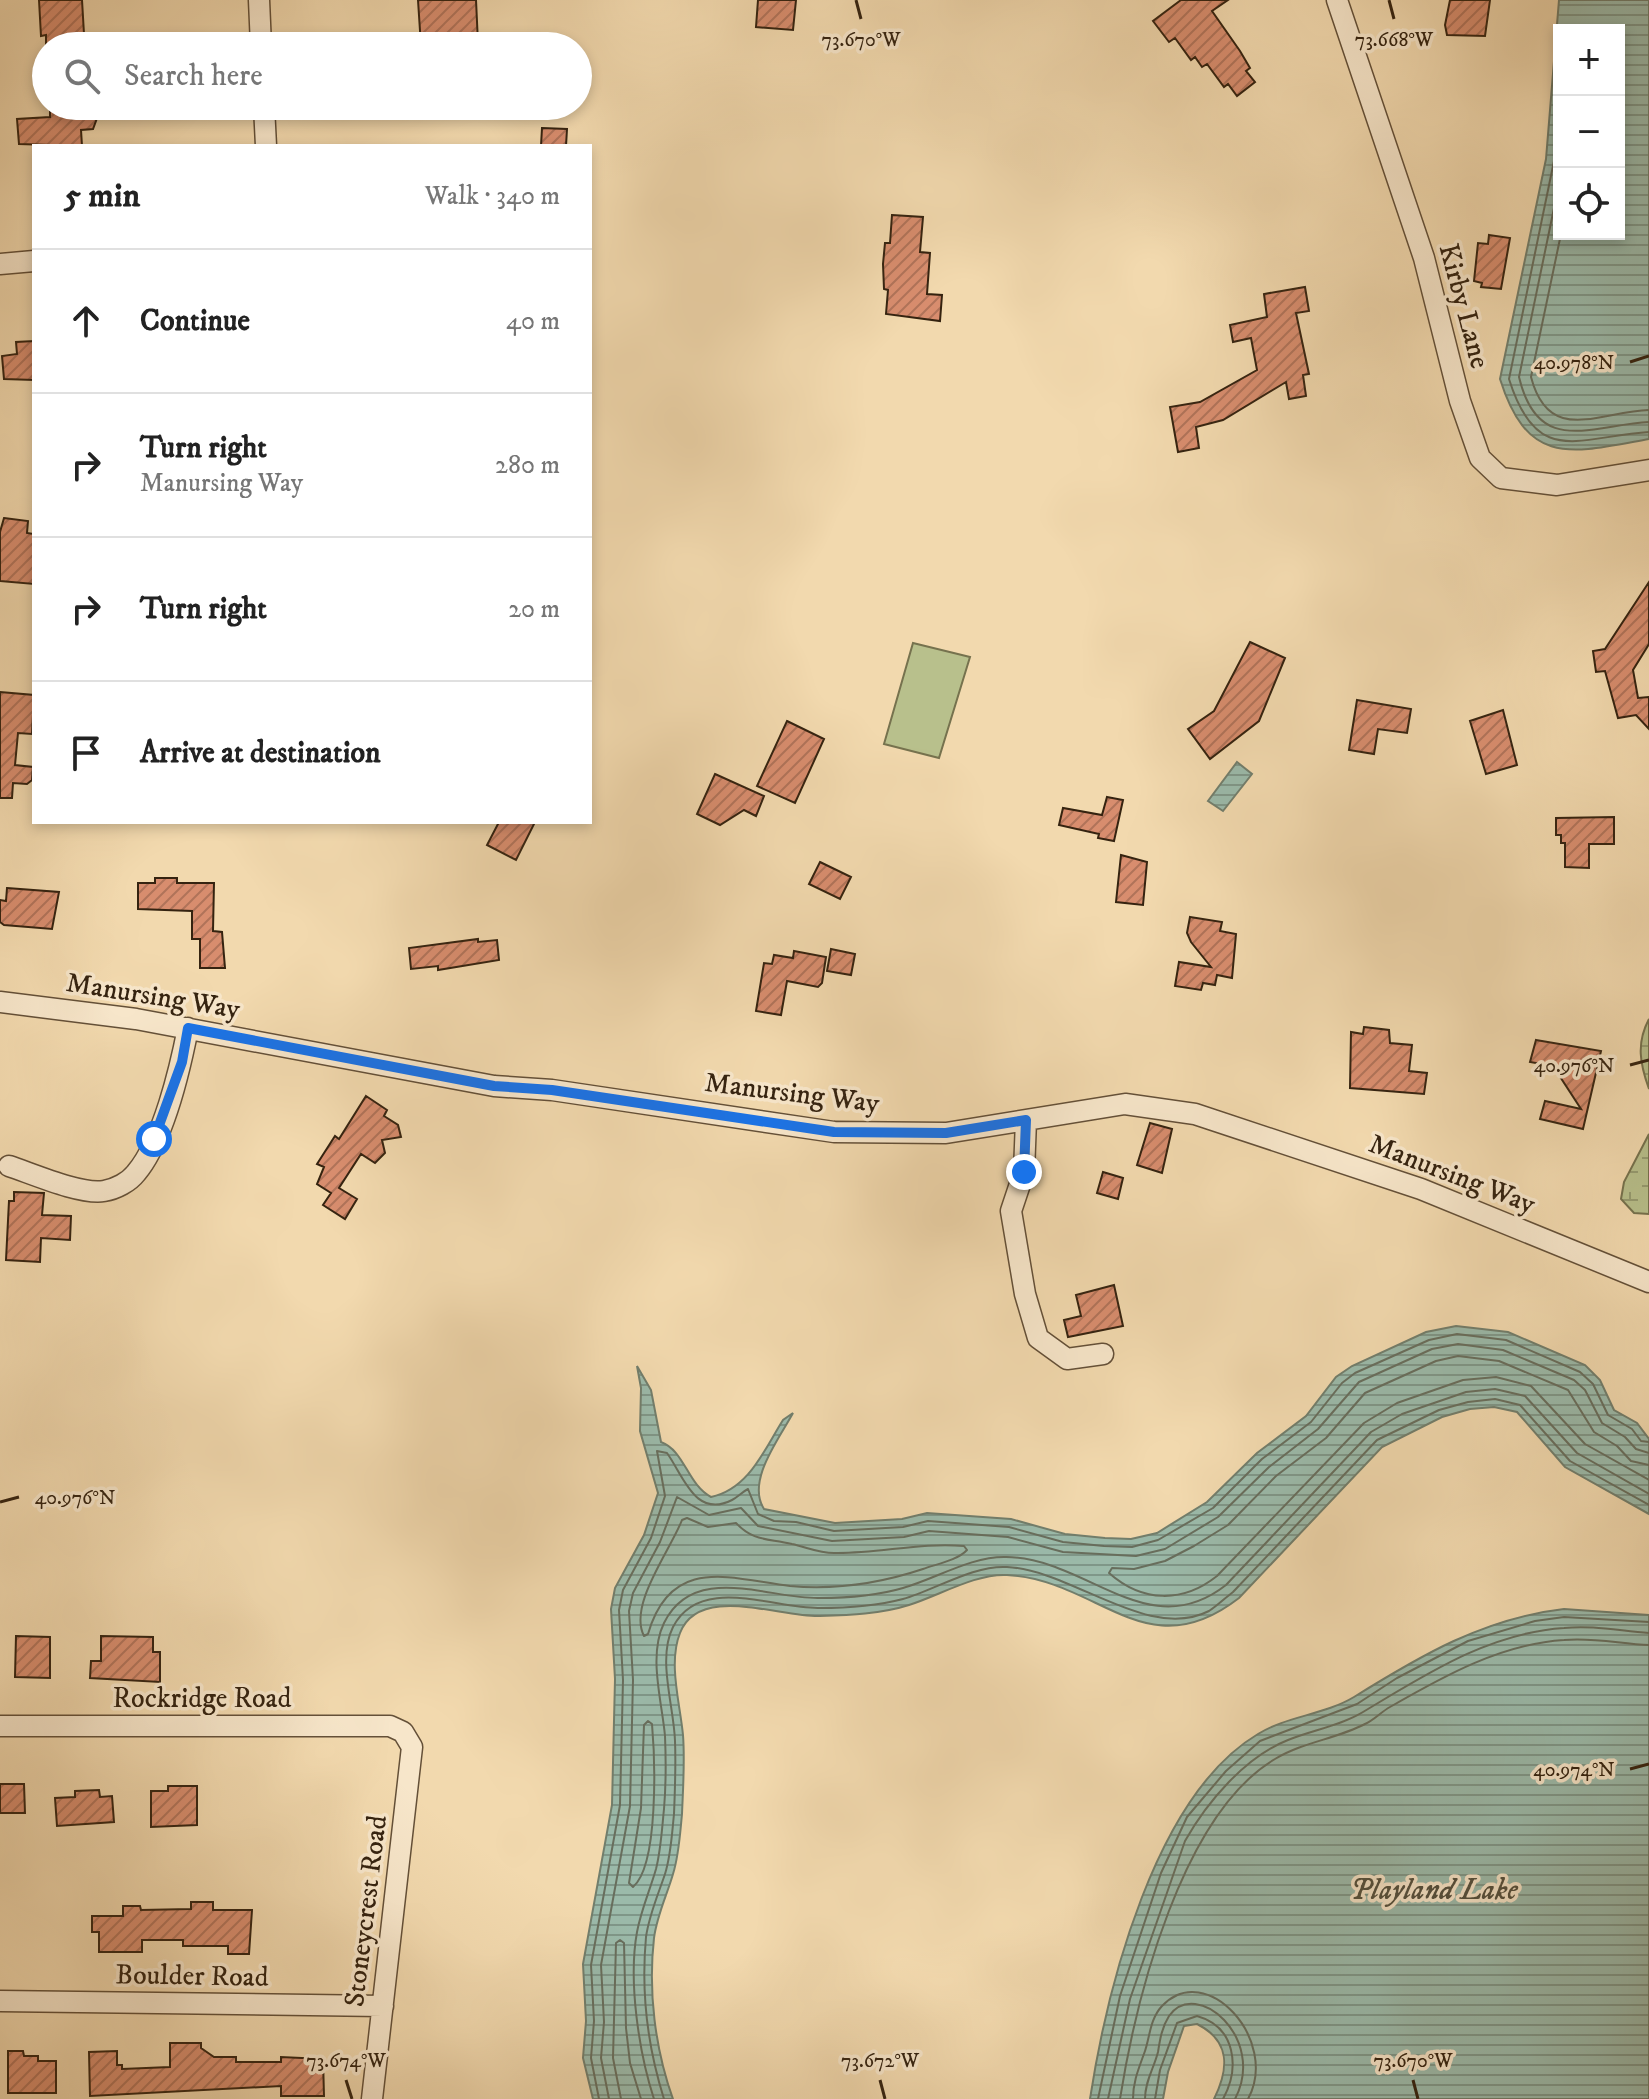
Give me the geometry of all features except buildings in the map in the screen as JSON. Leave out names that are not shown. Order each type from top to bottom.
[{"type":"street","points":[[259,0],[260,32]]},
{"type":"street","name":"Kirby Lane","points":[[1337,0],[1424,258],[1460,401],[1480,458],[1501,478],[1557,485],[1649,470]]},
{"type":"street","points":[[265,120],[266,144]]},
{"type":"street","points":[[0,264],[32,261]]},
{"type":"street","name":"Manursing Way","points":[[0,1002],[188,1028],[494,1086],[552,1090],[834,1132],[946,1133],[1125,1104],[1195,1114],[1421,1189],[1649,1282]]},
{"type":"street","points":[[9,1166],[102,1191],[120,1186],[136,1174],[159,1126],[182,1062],[188,1028]]},
{"type":"street","points":[[1026,1120],[1024,1172],[1011,1211],[1025,1294],[1038,1338],[1067,1359],[1103,1354]]},
{"type":"street","name":"Rockridge Road","points":[[0,1726],[390,1726],[403,1732]]},
{"type":"street","name":"Stoneycrest Road","points":[[372,2099],[412,1747],[403,1732]]},
{"type":"street","name":"Boulder Road","points":[[0,2001],[383,2006]]},
{"type":"green space","points":[[913,643],[970,657],[939,758],[884,744]]},
{"type":"green space","points":[[1649,1019],[1649,1089],[1641,1054],[1642,1037]]},
{"type":"green space","points":[[1649,1134],[1649,1214],[1634,1213],[1621,1199],[1624,1182]]},
{"type":"water","points":[[1559,0],[1649,0],[1649,439],[1597,448],[1556,448],[1539,441],[1524,428],[1511,408],[1500,379],[1546,159],[1553,73],[1553,240],[1625,240],[1625,24],[1557,24]]},
{"type":"water","points":[[1237,762],[1252,774],[1223,811],[1208,801]]},
{"type":"water","points":[[1456,1326],[1508,1332],[1585,1365],[1600,1380],[1614,1410],[1637,1423],[1649,1439],[1649,1514],[1565,1467],[1517,1412],[1494,1407],[1470,1409],[1442,1417],[1382,1447],[1239,1598],[1206,1618],[1177,1625],[1149,1624],[1040,1580],[995,1575],[909,1605],[876,1612],[819,1616],[722,1606],[704,1610],[690,1618],[680,1633],[675,1657],[684,1745],[680,1837],[675,1867],[655,1930],[652,1958],[654,2020],[673,2099],[593,2099],[583,2058],[586,2021],[583,1964],[612,1805],[615,1679],[611,1609],[615,1588],[644,1535],[658,1493],[640,1431],[641,1388],[637,1366],[651,1390],[661,1442],[676,1453],[696,1484],[711,1497],[736,1486],[745,1477],[783,1420],[793,1413],[766,1460],[762,1473],[759,1486],[764,1509],[835,1523],[902,1519],[927,1513],[1011,1519],[1065,1534],[1131,1539],[1157,1533],[1207,1502],[1257,1453],[1306,1416],[1336,1377],[1352,1366],[1426,1332]]},
{"type":"water","name":"Playland Lake","points":[[1564,1609],[1649,1615],[1649,2099],[1214,2099],[1222,2077],[1224,2057],[1216,2039],[1197,2024],[1184,2026],[1168,2072],[1163,2099],[1090,2099],[1109,2004],[1142,1898],[1164,1847],[1191,1801],[1222,1763],[1269,1728],[1342,1703],[1454,1641],[1507,1621]]},
{"type":"route","points":[[154,1139],[182,1062],[188,1028],[494,1086],[552,1090],[834,1132],[946,1133],[1026,1120],[1024,1172]]}]
